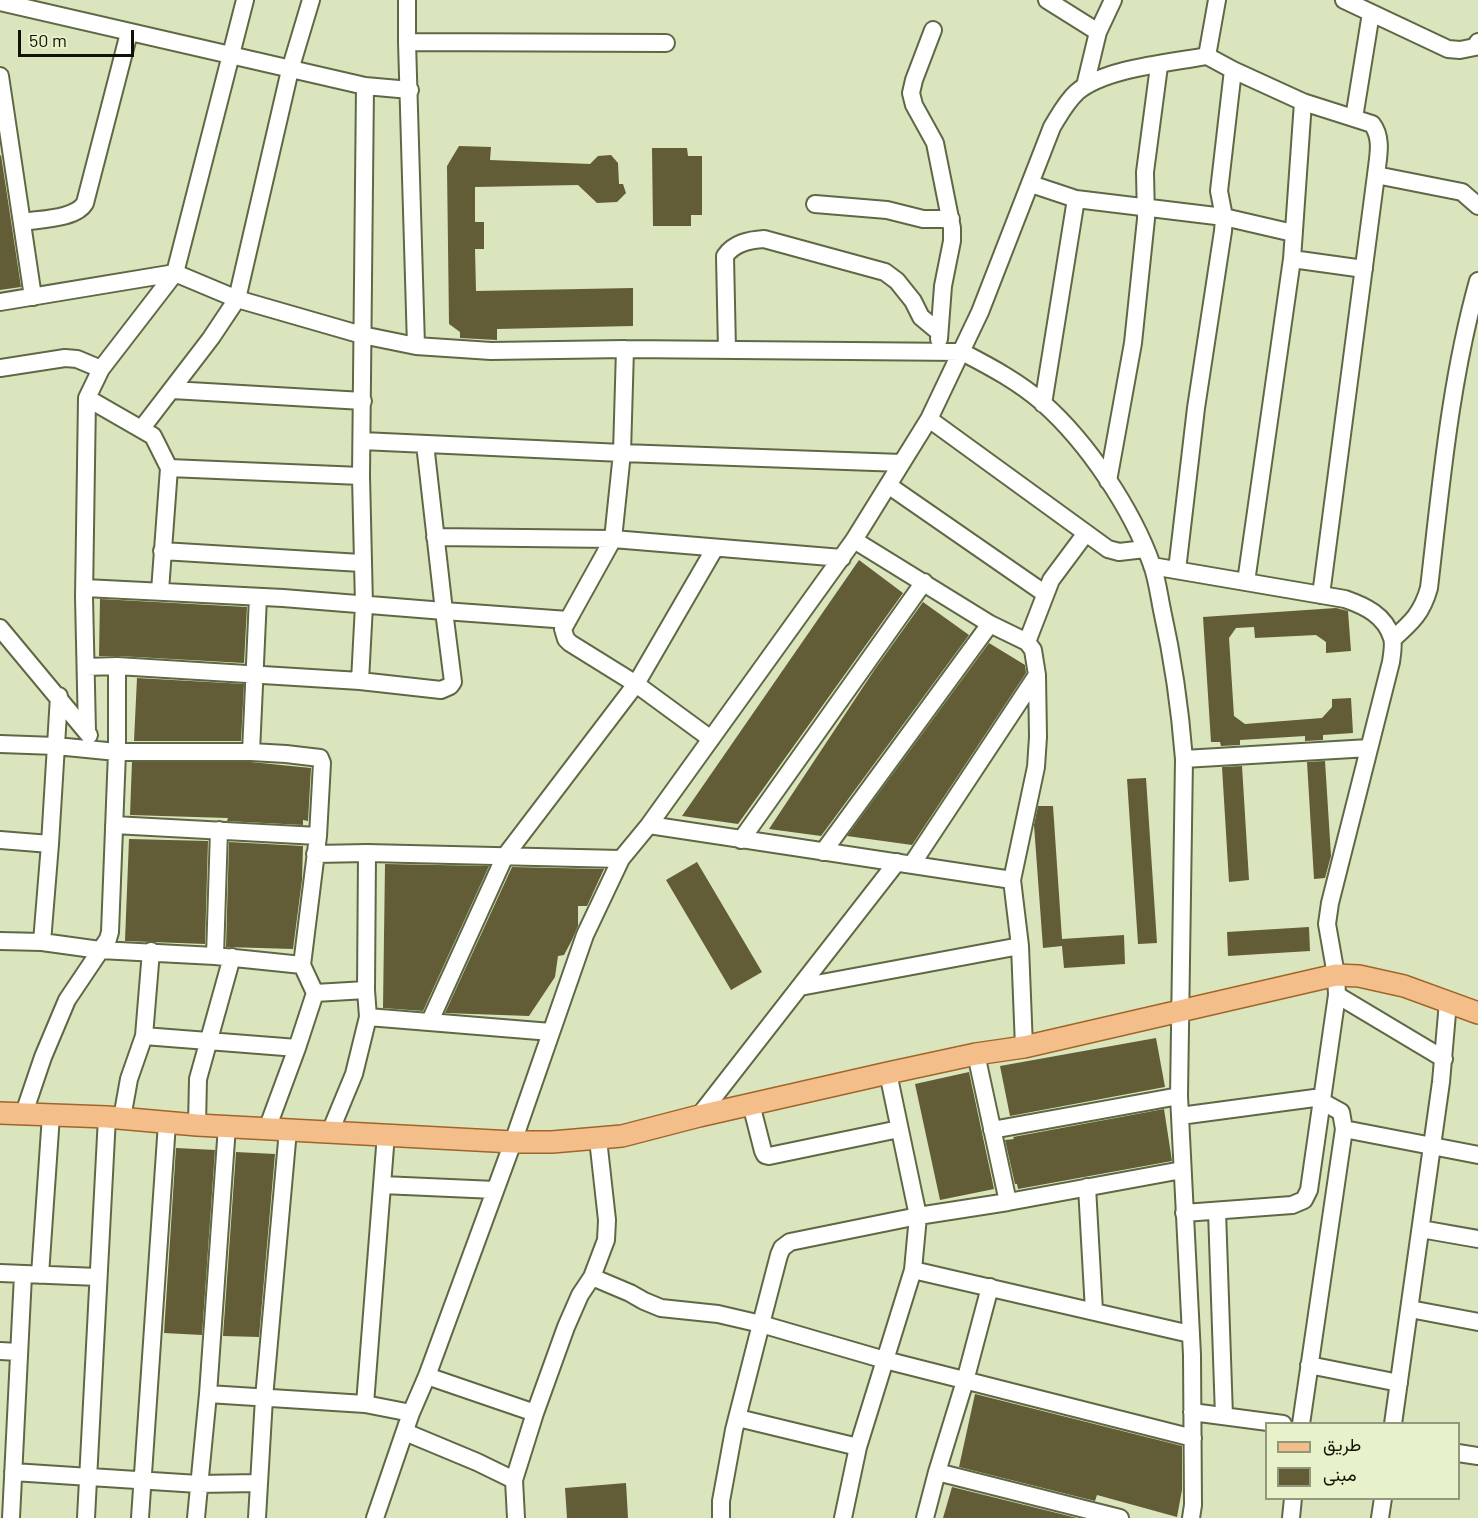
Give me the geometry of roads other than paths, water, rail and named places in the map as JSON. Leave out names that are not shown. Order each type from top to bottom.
[{"type":"main road","points":[[0,1113],[513,1142],[598,1139],[622,1136],[888,1073],[976,1054],[1024,1047],[1272,989],[1336,985],[1359,976],[1404,986],[1478,1013]]},
{"type":"street","points":[[87,732],[85,588],[87,398],[101,369],[175,273],[245,0]]},
{"type":"street","points":[[142,428],[211,338],[237,299],[290,70],[311,0]]},
{"type":"street","points":[[407,0],[416,346]]},
{"type":"street","points":[[1047,0],[1098,32]]},
{"type":"street","points":[[1085,86],[1098,32],[1113,0]]},
{"type":"street","points":[[1207,56],[1217,0]]},
{"type":"street","points":[[1344,0],[1448,49],[1460,50],[1475,47],[1478,42]]},
{"type":"street","points":[[0,2],[290,70],[365,86],[410,90]]},
{"type":"street","points":[[1354,118],[1371,12]]},
{"type":"street","points":[[933,30],[911,93],[914,105],[935,143],[951,219],[952,241],[943,286],[938,352]]},
{"type":"street","points":[[22,222],[73,214],[85,203],[129,33]]},
{"type":"street","points":[[407,42],[666,43]]},
{"type":"street","points":[[375,1518],[411,1413],[427,1376],[513,1142],[585,935],[621,859],[650,825],[842,558],[929,419],[962,352],[1052,127],[1067,103],[1085,86],[1108,76],[1207,56],[1304,102],[1372,124],[1377,130],[1379,138],[1376,174],[1321,595]]},
{"type":"street","points":[[1108,481],[1133,343],[1147,207],[1144,172],[1159,66]]},
{"type":"street","points":[[1177,570],[1196,408],[1224,217],[1219,191],[1233,70]]},
{"type":"street","points":[[1,83],[33,297]]},
{"type":"street","points":[[360,681],[363,604],[360,476],[363,401],[365,86]]},
{"type":"street","points":[[1246,582],[1292,259],[1304,102]]},
{"type":"street","points":[[1376,174],[1462,192],[1478,206]]},
{"type":"street","points":[[1031,184],[1076,199],[1224,217],[1293,233]]},
{"type":"street","points":[[1043,404],[1076,199]]},
{"type":"street","points":[[815,204],[887,210],[923,219],[951,219]]},
{"type":"street","points":[[727,350],[725,256],[730,249],[744,243],[764,239],[885,272],[897,281],[913,301],[921,317],[939,332]]},
{"type":"street","points":[[1292,259],[1364,269]]},
{"type":"street","points":[[0,302],[175,273],[237,299],[362,335],[416,346],[490,351],[962,352],[1004,374],[1043,404],[1076,438],[1108,481],[1133,523],[1145,549],[1152,566],[1179,702],[1184,759],[1179,1096],[1190,1334],[1193,1505],[1191,1518]]},
{"type":"street","points":[[1393,639],[1413,621],[1424,606],[1429,588],[1445,455],[1463,339],[1478,281]]},
{"type":"street","points":[[625,350],[622,453],[613,539],[563,629],[570,643],[636,684],[711,739]]},
{"type":"street","points":[[0,368],[65,358],[77,359],[101,369]]},
{"type":"street","points":[[172,390],[363,401]]},
{"type":"street","points":[[87,398],[153,436],[170,468],[159,591]]},
{"type":"street","points":[[929,419],[1108,549],[1119,552],[1145,549]]},
{"type":"street","points":[[362,441],[902,463]]},
{"type":"street","points":[[86,667],[117,666],[360,681],[441,690],[450,686],[452,676],[425,444]]},
{"type":"street","points":[[170,468],[360,476]]},
{"type":"street","points":[[888,485],[1044,593]]},
{"type":"street","points":[[1027,642],[1044,593],[1051,580],[1086,533]]},
{"type":"street","points":[[435,537],[613,539],[842,558]]},
{"type":"street","points":[[854,540],[990,624],[1027,642],[1033,650],[1037,675],[1036,767],[1011,880],[1020,946],[1024,1047]]},
{"type":"street","points":[[430,1021],[505,856],[636,684],[715,548]]},
{"type":"street","points":[[162,551],[361,563]]},
{"type":"street","points":[[1152,566],[1345,599],[1370,608],[1384,623],[1393,639],[1392,662],[1330,903],[1327,924],[1336,985],[1309,1190],[1304,1200],[1292,1205],[1184,1213]]},
{"type":"street","points":[[741,840],[924,582]]},
{"type":"street","points":[[85,588],[258,597],[568,620]]},
{"type":"street","points":[[251,752],[258,597]]},
{"type":"street","points":[[823,852],[990,624]]},
{"type":"street","points":[[0,628],[59,696],[100,750]]},
{"type":"street","points":[[24,1113],[43,1057],[67,1000],[108,939],[112,924],[117,666]]},
{"type":"street","points":[[699,1116],[800,987],[904,863],[1037,675]]},
{"type":"street","points":[[42,942],[59,696]]},
{"type":"street","points":[[0,744],[56,746],[117,752],[251,752],[320,758],[322,763],[318,836],[302,965],[315,993],[297,1048],[277,1130],[257,1518]]},
{"type":"street","points":[[1184,759],[1369,748]]},
{"type":"street","points":[[114,825],[318,836]]},
{"type":"street","points":[[650,825],[1011,880]]},
{"type":"street","points":[[214,956],[219,830]]},
{"type":"street","points":[[0,840],[50,844]]},
{"type":"street","points":[[330,1132],[354,1074],[368,1017],[366,990],[367,853]]},
{"type":"street","points":[[315,854],[367,853],[621,859]]},
{"type":"street","points":[[0,940],[42,942],[100,950],[232,957],[302,965]]},
{"type":"street","points":[[800,987],[1020,946]]},
{"type":"street","points":[[86,1518],[98,1277],[114,1118],[144,1036],[151,951]]},
{"type":"street","points":[[196,1125],[198,1079],[232,957]]},
{"type":"street","points":[[1336,985],[1444,1059]]},
{"type":"street","points":[[315,993],[366,990]]},
{"type":"street","points":[[1394,1422],[1444,1059],[1448,1002]]},
{"type":"street","points":[[368,1017],[551,1032]]},
{"type":"street","points":[[144,1036],[297,1048]]},
{"type":"street","points":[[976,1054],[1008,1202]]},
{"type":"street","points":[[843,1518],[858,1447],[913,1270],[918,1216],[888,1073]]},
{"type":"street","points":[[992,1130],[1179,1096]]},
{"type":"street","points":[[1180,1116],[1322,1099],[1341,1112],[1344,1129],[1301,1422]]},
{"type":"street","points":[[751,1104],[763,1151],[769,1156],[899,1129]]},
{"type":"street","points":[[11,1518],[8,1479],[8,1406],[31,1275],[51,1115]]},
{"type":"street","points":[[140,1518],[167,1123]]},
{"type":"street","points":[[196,1518],[208,1394],[227,1126]]},
{"type":"street","points":[[1344,1129],[1478,1155]]},
{"type":"street","points":[[365,1404],[386,1134]]},
{"type":"street","points":[[516,1518],[514,1480],[535,1413],[566,1327],[580,1295],[592,1277],[606,1240],[607,1220],[598,1139]]},
{"type":"street","points":[[721,1518],[721,1501],[734,1430],[782,1248],[790,1242],[918,1216],[1182,1170]]},
{"type":"street","points":[[382,1185],[495,1190]]},
{"type":"street","points":[[1087,1187],[1094,1311]]},
{"type":"street","points":[[1217,1211],[1224,1416]]},
{"type":"street","points":[[1421,1229],[1478,1239]]},
{"type":"street","points":[[913,1270],[1190,1334]]},
{"type":"street","points":[[0,1273],[98,1277]]},
{"type":"street","points":[[592,1277],[661,1308],[718,1314],[761,1324],[885,1360],[1192,1438]]},
{"type":"street","points":[[925,1518],[990,1287]]},
{"type":"street","points":[[1410,1309],[1478,1322]]},
{"type":"street","points":[[0,1351],[19,1352]]},
{"type":"street","points":[[1309,1365],[1399,1383]]},
{"type":"street","points":[[427,1376],[535,1413]]},
{"type":"street","points":[[208,1394],[365,1404],[411,1413]]},
{"type":"street","points":[[1192,1412],[1268,1422]]},
{"type":"street","points":[[738,1418],[858,1447]]},
{"type":"street","points":[[405,1432],[514,1480]]},
{"type":"street","points":[[1460,1453],[1478,1456]]},
{"type":"street","points":[[937,1472],[1096,1515],[1120,1518]]},
{"type":"street","points":[[8,1479],[87,1477],[198,1484],[258,1483]]},
{"type":"street","points":[[1292,1518],[1293,1500]]},
{"type":"street","points":[[1380,1518],[1383,1500]]}]
